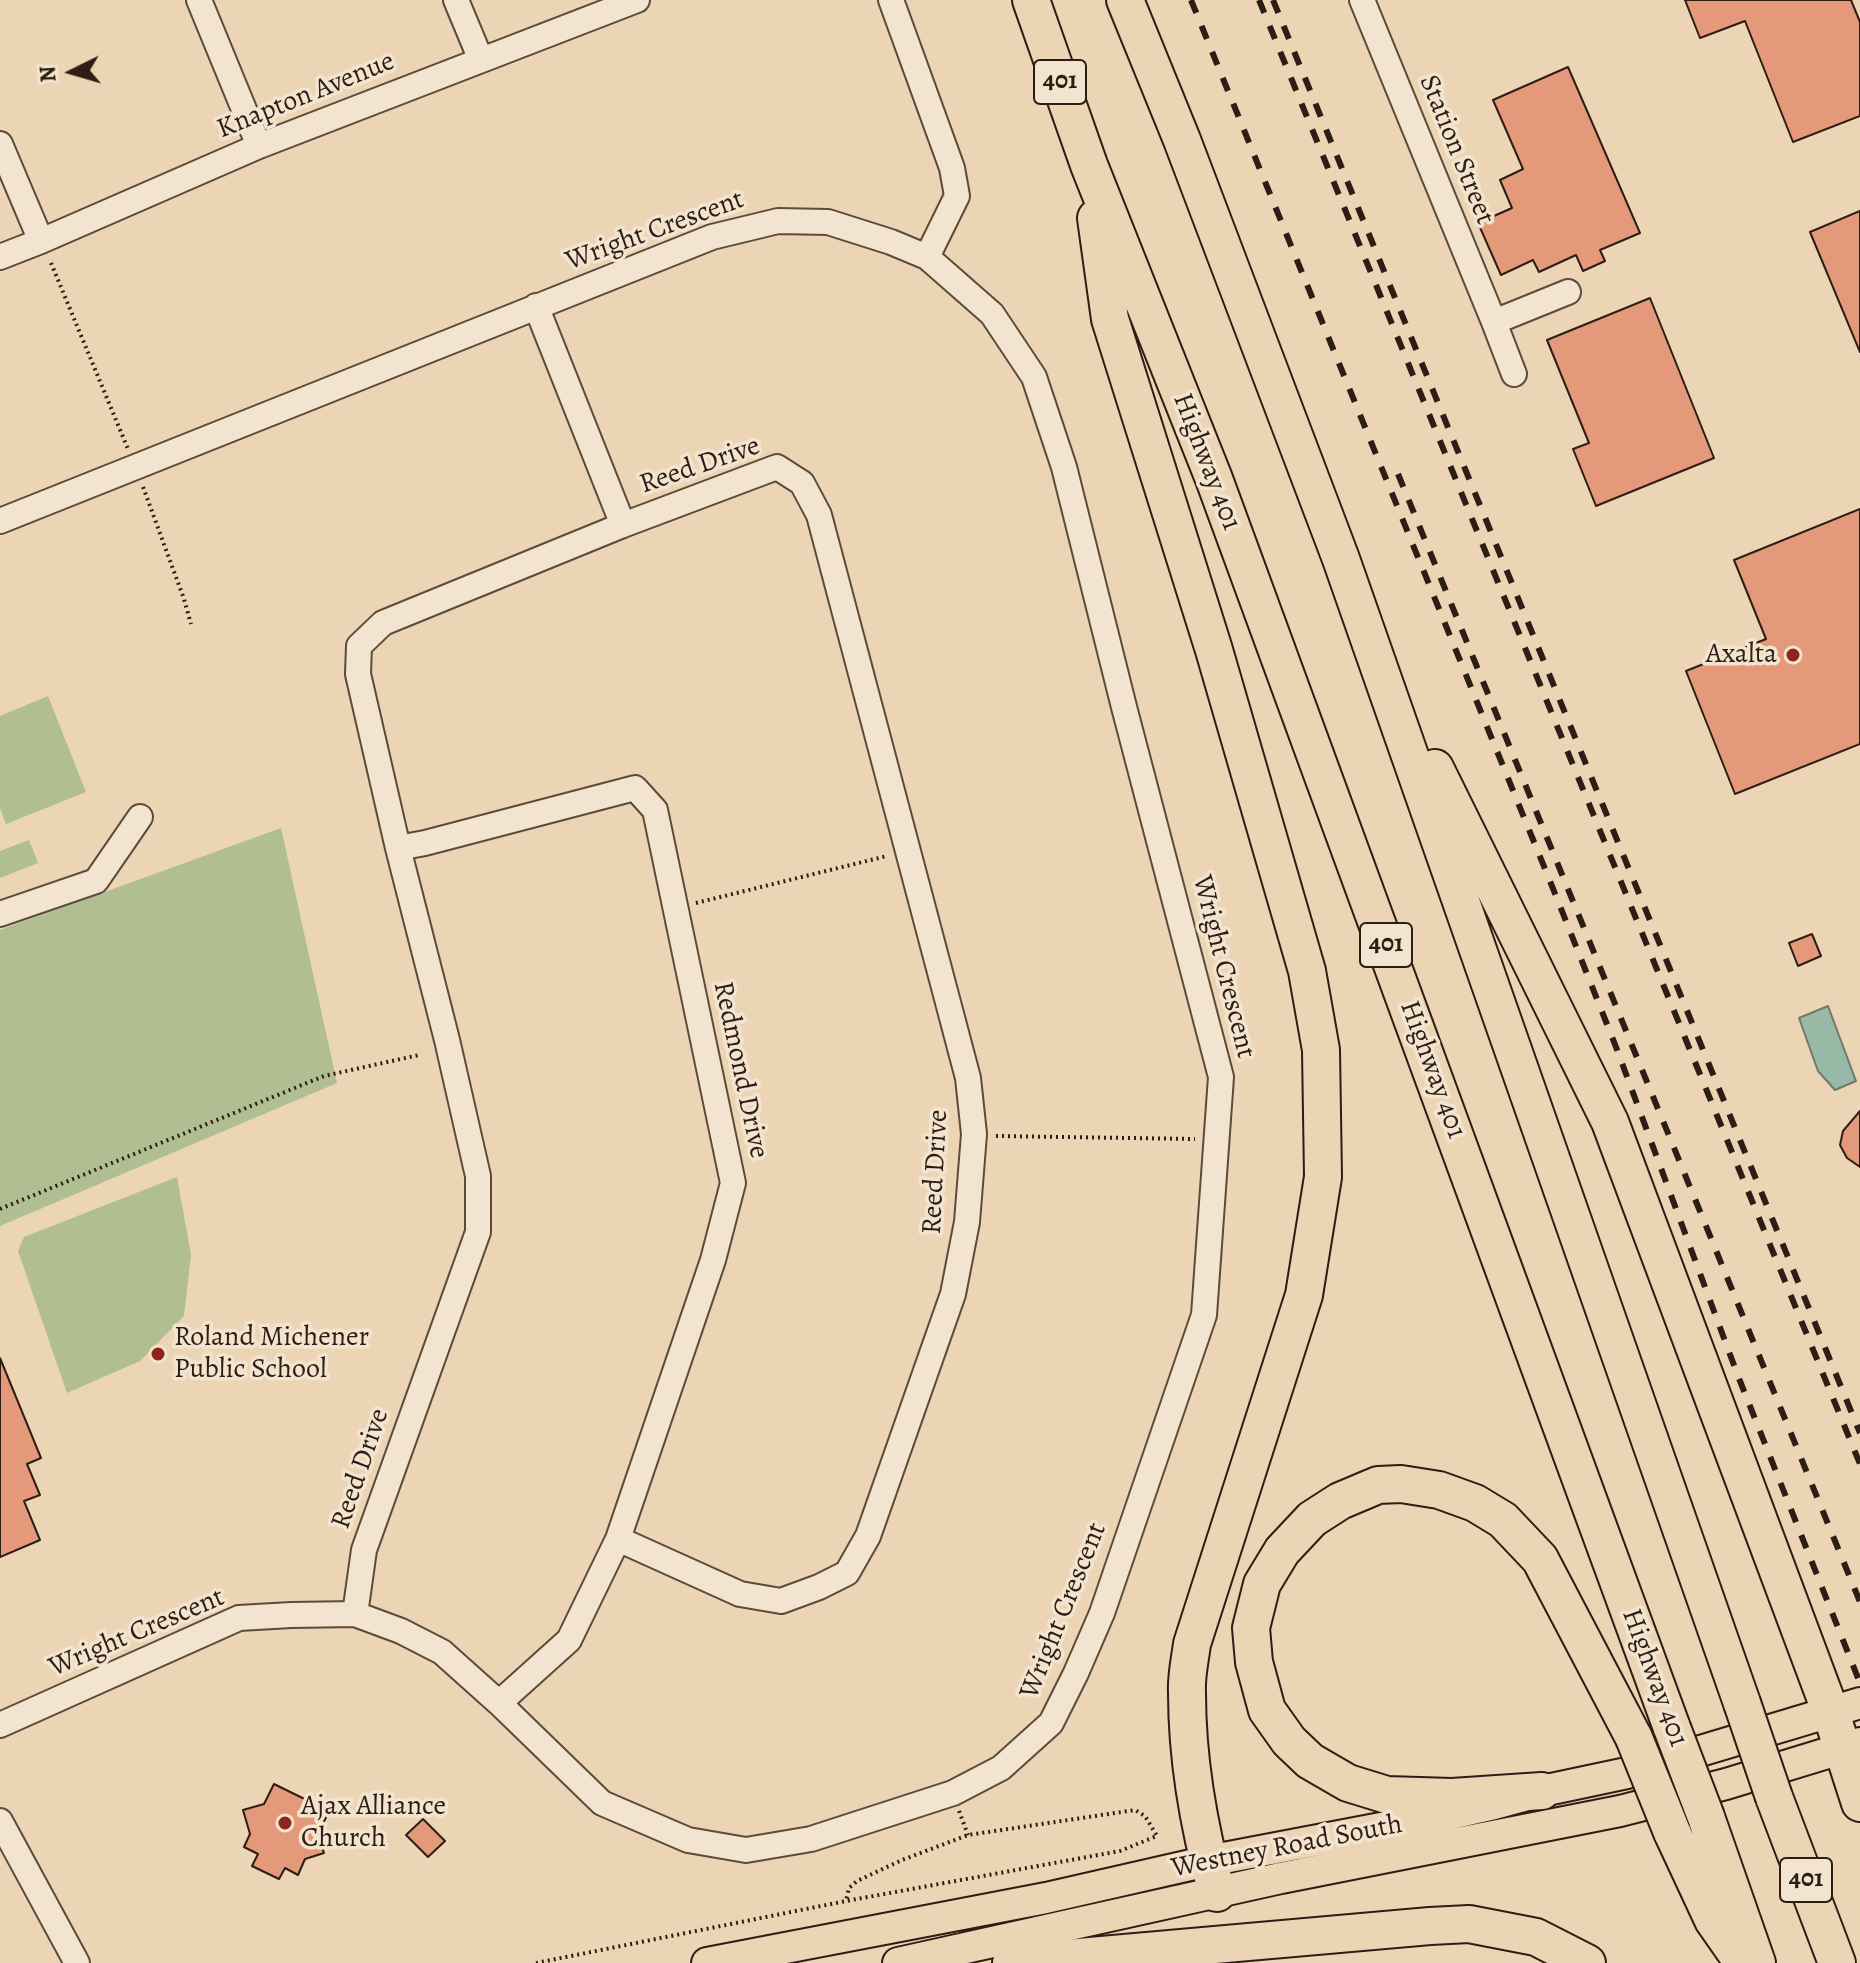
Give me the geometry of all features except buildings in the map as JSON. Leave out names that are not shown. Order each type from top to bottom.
[{"type":"highway","name":"Highway 401","points":[[1031,0],[1089,165],[1225,509],[1757,1963]]},
{"type":"highway","name":"401","points":[[1125,0],[1182,140],[1341,559],[1774,1797],[1837,1963]]},
{"type":"highway","points":[[1089,165],[1110,319],[1214,650],[1294,925],[1307,971],[1321,1050],[1323,1177],[1304,1295],[1192,1644],[1186,1689],[1189,1753],[1212,1877]]},
{"type":"highway","points":[[1341,559],[1423,744],[1610,1122],[1846,1708],[1860,1803]]},
{"type":"highway","points":[[1542,1791],[1452,1797],[1387,1795],[1348,1783],[1310,1761],[1289,1741],[1267,1710],[1254,1662],[1251,1628],[1262,1584],[1282,1551],[1312,1519],[1340,1501],[1378,1485],[1401,1484],[1439,1490],[1475,1503],[1503,1520],[1540,1559],[1634,1738],[1672,1832],[1713,1920],[1743,1963]]},
{"type":"highway","points":[[1011,1963],[1469,1924],[1536,1937],[1587,1963]]},
{"type":"main road","name":"Westney Road South","points":[[898,1963],[1423,1820],[1627,1773],[1846,1708]]},
{"type":"main road","name":"Westney Road South","points":[[707,1963],[1046,1898],[1212,1877],[1281,1878],[1620,1811],[1852,1746]]},
{"type":"street","points":[[199,0],[259,146]]},
{"type":"street","points":[[456,0],[481,60]]},
{"type":"street","name":"Knapton Avenue","points":[[0,257],[46,252],[259,146],[637,0]]},
{"type":"street","points":[[891,0],[952,168],[957,196],[927,257]]},
{"type":"street","name":"Station Street","points":[[1362,0],[1514,374]]},
{"type":"street","points":[[0,144],[46,252]]},
{"type":"street","name":"Wright Crescent","points":[[0,521],[712,237],[778,221],[828,222],[927,257],[992,314],[1034,377],[1064,467],[1221,1077],[1204,1315],[1102,1613],[1076,1673],[1051,1723],[1001,1768],[953,1793],[811,1839],[746,1850],[688,1840],[602,1803],[442,1652],[401,1631],[355,1614],[239,1618],[0,1725]]},
{"type":"street","points":[[1494,322],[1568,292]]},
{"type":"street","points":[[536,306],[623,525]]},
{"type":"street","name":"Reed Drive","points":[[355,1614],[364,1550],[478,1232],[478,1176],[358,674],[359,646],[383,623],[623,525],[777,467],[802,483],[819,515],[968,1078],[974,1134],[967,1222],[953,1294],[868,1536],[847,1573],[781,1601],[753,1597],[618,1539]]},
{"type":"street","name":"Redmond Drive","points":[[398,848],[635,788],[655,810],[733,1183],[713,1260],[618,1539],[569,1640],[499,1703]]},
{"type":"street","points":[[0,914],[96,881],[140,817]]},
{"type":"street","points":[[0,1821],[77,1963]]},
{"type":"path","points":[[46,252],[136,467],[191,624]]},
{"type":"path","points":[[696,903],[908,850]]},
{"type":"path","points":[[0,1209],[324,1076],[419,1055]]},
{"type":"path","points":[[974,1134],[1216,1137]]},
{"type":"path","points":[[536,1963],[846,1901],[1120,1851],[1157,1836],[1145,1816],[1135,1810],[968,1835],[857,1881],[849,1888],[846,1901]]},
{"type":"shaded area","points":[[48,696],[86,792],[6,824],[0,808],[0,716]]},
{"type":"shaded area","points":[[281,828],[337,1083],[0,1226],[0,930]]},
{"type":"shaded area","points":[[29,840],[38,863],[0,878],[0,851]]},
{"type":"shaded area","points":[[1828,1006],[1856,1081],[1835,1090],[1818,1071],[1799,1018]]},
{"type":"shaded area","points":[[177,1177],[191,1255],[184,1316],[140,1361],[67,1393],[18,1251],[24,1237]]},
{"type":"railway","points":[[1191,0],[1556,896],[1616,1047],[1738,1376],[1860,1683]]},
{"type":"railway","points":[[1259,0],[1860,1464]]},
{"type":"railway","points":[[1273,0],[1860,1433]]},
{"type":"railway","points":[[1398,474],[1860,1602]]},
{"type":"place","name":"Axalta","points":[[1793,655]]},
{"type":"place","name":"Roland Michener Public School","points":[[158,1354]]},
{"type":"place","name":"Ajax Alliance Church","points":[[285,1823]]}]
